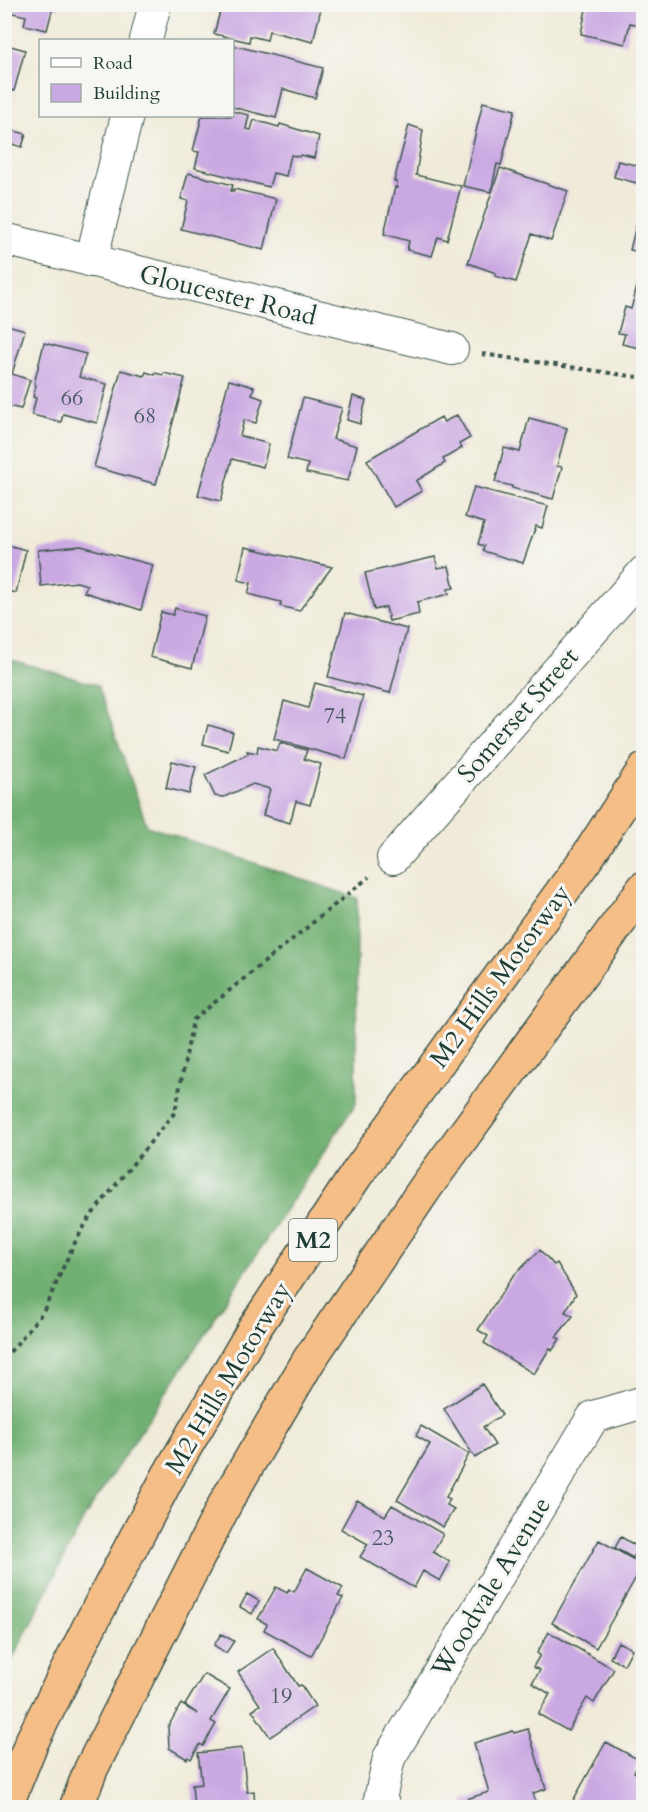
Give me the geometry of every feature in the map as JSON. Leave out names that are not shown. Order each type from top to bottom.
[{"type":"highway","name":"M2 Hills Motorway","points":[[4,1808],[32,1740],[170,1473],[254,1329],[356,1174],[588,856],[644,770]]},
{"type":"highway","name":"M2","points":[[75,1808],[91,1769],[227,1500],[309,1360],[426,1186],[644,888]]},
{"type":"street","points":[[146,39],[155,4]]},
{"type":"street","points":[[91,261],[127,117]]},
{"type":"street","name":"Gloucester Road","points":[[4,239],[452,349]]},
{"type":"street","name":"Somerset Street","points":[[393,858],[644,572]]},
{"type":"street","name":"Woodvale Avenue","points":[[385,1808],[380,1799],[389,1758],[592,1417],[644,1402]]},
{"type":"path","points":[[452,349],[644,378]]},
{"type":"path","points":[[4,1359],[43,1312],[73,1246],[89,1218],[175,1112],[193,1020],[393,858]]},
{"type":"green space","points":[[5,658],[98,685],[147,826],[357,898],[356,1103],[85,1516],[5,1674]]},
{"type":"building","points":[[4,4],[60,4],[59,8],[53,7],[47,30],[24,25],[26,16],[4,11]]},
{"type":"building","points":[[222,4],[322,4],[313,42],[269,31],[267,40],[250,36],[249,42],[214,34]]},
{"type":"building","points":[[587,4],[643,4],[638,25],[630,23],[625,44],[581,34]]},
{"type":"building","points":[[4,44],[25,50],[14,91],[7,89],[5,94]]},
{"type":"building","points":[[234,46],[323,68],[315,98],[283,89],[276,118],[234,108]]},
{"type":"building","points":[[483,102],[515,110],[501,165],[497,164],[491,192],[463,186]]},
{"type":"building","points":[[234,111],[249,115],[246,129],[251,130],[254,120],[279,127],[280,124],[319,136],[314,158],[291,155],[286,176],[273,173],[269,187],[195,168],[199,152],[193,151],[202,117],[234,117]]},
{"type":"building","points":[[409,125],[423,130],[416,175],[461,186],[447,240],[438,237],[432,256],[407,250],[409,241],[384,234],[395,187],[397,188],[397,182],[394,181]]},
{"type":"building","points":[[4,128],[26,134],[22,147],[12,144],[5,170]]},
{"type":"building","points":[[618,161],[644,167],[644,185],[614,177]]},
{"type":"building","points":[[500,168],[568,191],[551,241],[532,234],[516,282],[495,276],[496,273],[468,263]]},
{"type":"building","points":[[188,173],[233,185],[231,191],[234,189],[276,199],[264,250],[181,229],[188,201],[181,199]]},
{"type":"building","points":[[644,197],[644,253],[630,250]]},
{"type":"building","points":[[643,264],[644,349],[622,344],[625,334],[618,333],[625,307],[631,309]]},
{"type":"building","points":[[4,324],[25,330],[12,374],[30,380],[21,409],[4,405]]},
{"type":"building","points":[[44,343],[86,354],[79,377],[107,384],[97,423],[63,414],[61,422],[32,415],[36,398],[33,397],[36,385],[34,384]]},
{"type":"building","points":[[121,370],[144,376],[146,372],[185,378],[156,484],[94,467]]},
{"type":"building","points":[[229,380],[254,387],[252,395],[263,399],[256,423],[244,420],[240,436],[269,444],[263,467],[232,459],[221,501],[198,495]]},
{"type":"building","points":[[353,396],[366,400],[360,424],[347,420]]},
{"type":"building","points":[[303,398],[342,408],[333,439],[357,446],[348,481],[306,473],[308,464],[287,459]]},
{"type":"building","points":[[457,415],[470,438],[459,444],[462,448],[443,459],[445,463],[416,481],[422,491],[394,507],[367,460],[441,417],[444,422]]},
{"type":"building","points":[[529,418],[567,428],[557,466],[562,467],[553,499],[495,482],[504,448],[520,452]]},
{"type":"building","points":[[474,487],[548,506],[542,528],[536,526],[523,563],[483,551],[484,546],[478,544],[484,523],[465,517]]},
{"type":"building","points":[[4,544],[26,550],[16,593],[4,590]]},
{"type":"building","points":[[81,546],[153,565],[141,610],[84,592],[87,585],[77,582],[41,586],[38,550]]},
{"type":"building","points":[[245,547],[332,567],[299,611],[280,606],[281,602],[248,594],[251,583],[238,580]]},
{"type":"building","points":[[435,557],[438,568],[449,566],[454,588],[448,589],[449,594],[417,602],[419,614],[389,621],[386,607],[374,610],[365,573]]},
{"type":"building","points":[[175,608],[205,616],[192,668],[150,657],[161,612],[173,615]]},
{"type":"building","points":[[345,613],[407,629],[390,693],[328,677]]},
{"type":"building","points":[[315,683],[363,696],[346,759],[274,739],[284,701],[308,708]]},
{"type":"building","points":[[208,725],[233,732],[228,751],[203,744]]},
{"type":"building","points":[[280,743],[307,750],[304,759],[321,764],[310,805],[296,801],[290,823],[263,815],[270,789],[253,784],[224,797],[215,796],[205,775],[248,754],[247,751],[257,753],[258,746],[277,751]]},
{"type":"building","points":[[172,761],[196,767],[189,794],[166,788]]},
{"type":"building","points":[[540,1250],[554,1265],[557,1263],[576,1294],[565,1312],[573,1316],[556,1337],[560,1339],[552,1351],[550,1348],[534,1374],[484,1343],[488,1336],[478,1330],[512,1277]]},
{"type":"building","points":[[482,1384],[502,1415],[483,1427],[495,1445],[475,1458],[444,1409]]},
{"type":"building","points":[[421,1426],[469,1454],[446,1497],[450,1499],[447,1505],[454,1509],[443,1527],[397,1500],[430,1444],[416,1436]]},
{"type":"building","points":[[357,1500],[385,1516],[392,1505],[443,1534],[433,1552],[450,1562],[440,1581],[423,1571],[414,1588],[360,1557],[368,1544],[341,1529]]},
{"type":"building","points":[[621,1537],[638,1547],[633,1558],[615,1548]]},
{"type":"building","points":[[599,1540],[643,1565],[596,1648],[552,1623]]},
{"type":"building","points":[[307,1568],[343,1588],[338,1596],[343,1598],[311,1656],[264,1630],[267,1624],[258,1619],[276,1587],[287,1593],[289,1589],[294,1592]]},
{"type":"building","points":[[247,1594],[259,1601],[252,1614],[240,1607]]},
{"type":"building","points":[[549,1632],[614,1669],[594,1703],[587,1698],[568,1731],[538,1714],[550,1694],[532,1683],[540,1670],[533,1667],[540,1655],[537,1653]]},
{"type":"building","points":[[221,1634],[234,1641],[226,1653],[214,1645]]},
{"type":"building","points":[[618,1642],[632,1649],[624,1665],[610,1658]]},
{"type":"building","points":[[273,1648],[298,1686],[301,1685],[315,1706],[270,1737],[252,1710],[260,1705],[238,1672]]},
{"type":"building","points":[[204,1674],[230,1689],[211,1721],[216,1724],[203,1746],[200,1744],[191,1759],[188,1757],[187,1759],[169,1748],[168,1727],[181,1704],[198,1714],[185,1705]]},
{"type":"building","points":[[528,1729],[546,1789],[533,1793],[538,1808],[465,1808],[463,1800],[489,1792],[474,1743],[513,1731],[514,1733]]},
{"type":"building","points":[[606,1742],[641,1761],[634,1772],[644,1777],[644,1808],[573,1808],[570,1806]]},
{"type":"building","points":[[242,1748],[247,1792],[254,1791],[255,1808],[194,1808],[192,1785],[202,1784],[198,1753]]}]
